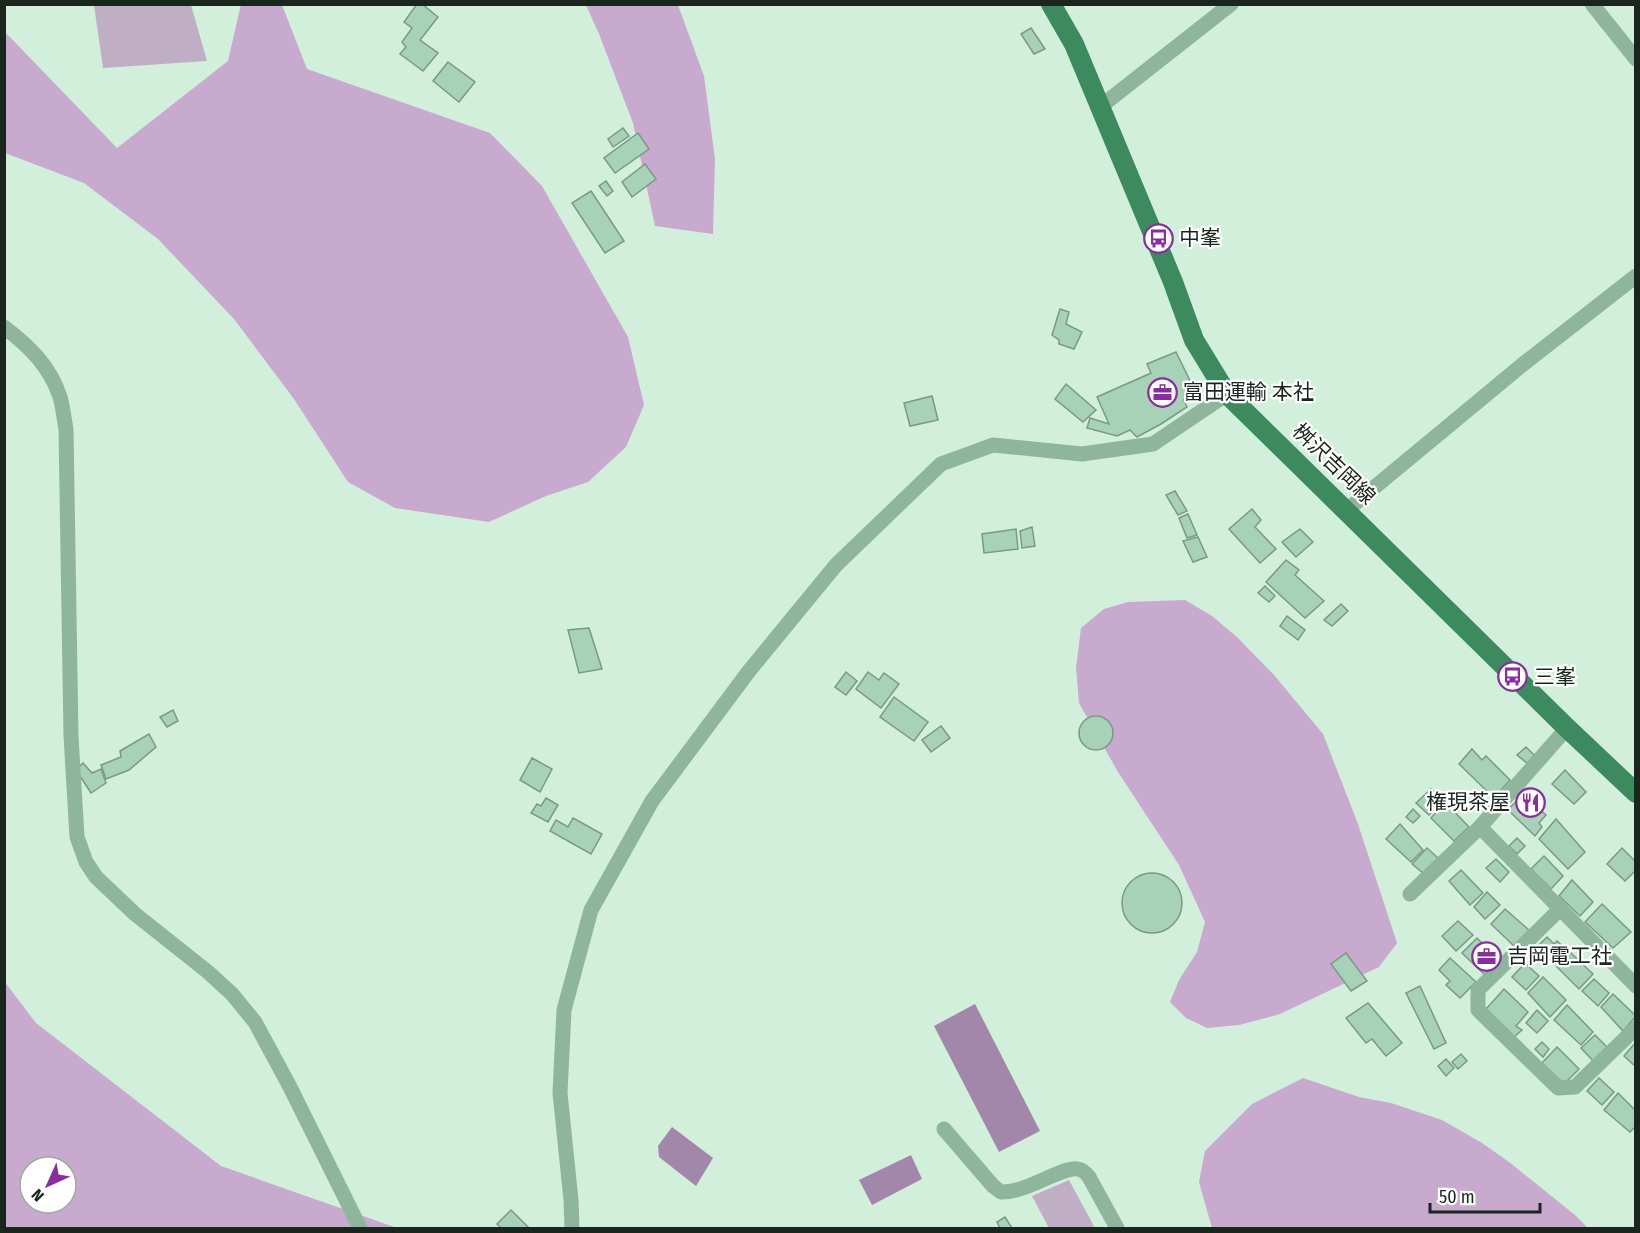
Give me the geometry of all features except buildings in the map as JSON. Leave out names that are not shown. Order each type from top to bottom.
[{"type":"main road","name":"桝沢吉岡線","points":[[1051,4],[1074,44],[1173,282],[1194,340],[1227,394],[1635,793]]},
{"type":"street","points":[[1100,107],[1230,4]]},
{"type":"street","points":[[1592,4],[1635,59]]},
{"type":"street","points":[[1347,510],[1522,365],[1635,276]]},
{"type":"street","points":[[4,327],[43,362],[60,396],[66,429],[71,736],[77,837],[86,862],[96,877],[135,914],[232,994],[255,1022],[360,1228]]},
{"type":"street","points":[[572,1228],[560,1093],[564,1010],[591,910],[652,801],[749,671],[836,565],[940,464],[993,446],[1082,454],[1153,444],[1227,394]]},
{"type":"street","points":[[1410,894],[1480,827],[1567,728]]},
{"type":"street","points":[[1480,827],[1635,986]]},
{"type":"street","points":[[1559,910],[1478,990],[1478,1010],[1558,1088],[1575,1087],[1635,1028]]},
{"type":"street","points":[[944,1129],[993,1186],[1001,1192],[1023,1189],[1070,1169],[1083,1171],[1089,1177],[1117,1228]]},
{"type":"shaded area","points":[[241,4],[282,5],[307,69],[490,133],[542,186],[628,337],[644,405],[626,447],[588,482],[546,496],[489,522],[395,508],[348,482],[294,399],[234,319],[158,239],[84,183],[5,153],[5,32],[117,148],[228,61]]},
{"type":"shaded area","points":[[94,5],[191,5],[207,61],[103,68]]},
{"type":"shaded area","points":[[586,5],[678,5],[704,76],[715,159],[713,234],[655,226],[633,123]]},
{"type":"shaded area","points":[[1185,600],[1212,616],[1238,638],[1274,675],[1323,734],[1358,824],[1397,943],[1379,967],[1280,1014],[1239,1025],[1207,1028],[1186,1018],[1170,1002],[1179,980],[1197,952],[1205,922],[1179,865],[1118,772],[1079,703],[1076,668],[1081,628],[1104,609],[1128,602]]},
{"type":"shaded area","points":[[4,981],[36,1023],[221,1166],[397,1228],[5,1228]]},
{"type":"shaded area","points":[[975,1004],[1040,1131],[999,1152],[934,1026]]},
{"type":"shaded area","points":[[1303,1078],[1359,1097],[1391,1103],[1442,1120],[1509,1162],[1588,1228],[1212,1228],[1199,1182],[1205,1151],[1252,1104]]},
{"type":"shaded area","points":[[672,1127],[713,1158],[696,1186],[659,1157],[658,1146]]},
{"type":"shaded area","points":[[911,1155],[922,1179],[872,1205],[859,1180]]},
{"type":"shaded area","points":[[1069,1180],[1095,1228],[1049,1228],[1032,1196]]},
{"type":"place","name":"中峯","points":[[1158,238]]},
{"type":"place","name":"富田運輸 本社","points":[[1162,392]]},
{"type":"place","name":"三峯","points":[[1513,677]]},
{"type":"place","name":"権現茶屋","points":[[1531,802]]},
{"type":"place","name":"吉岡電工社","points":[[1486,956]]}]
